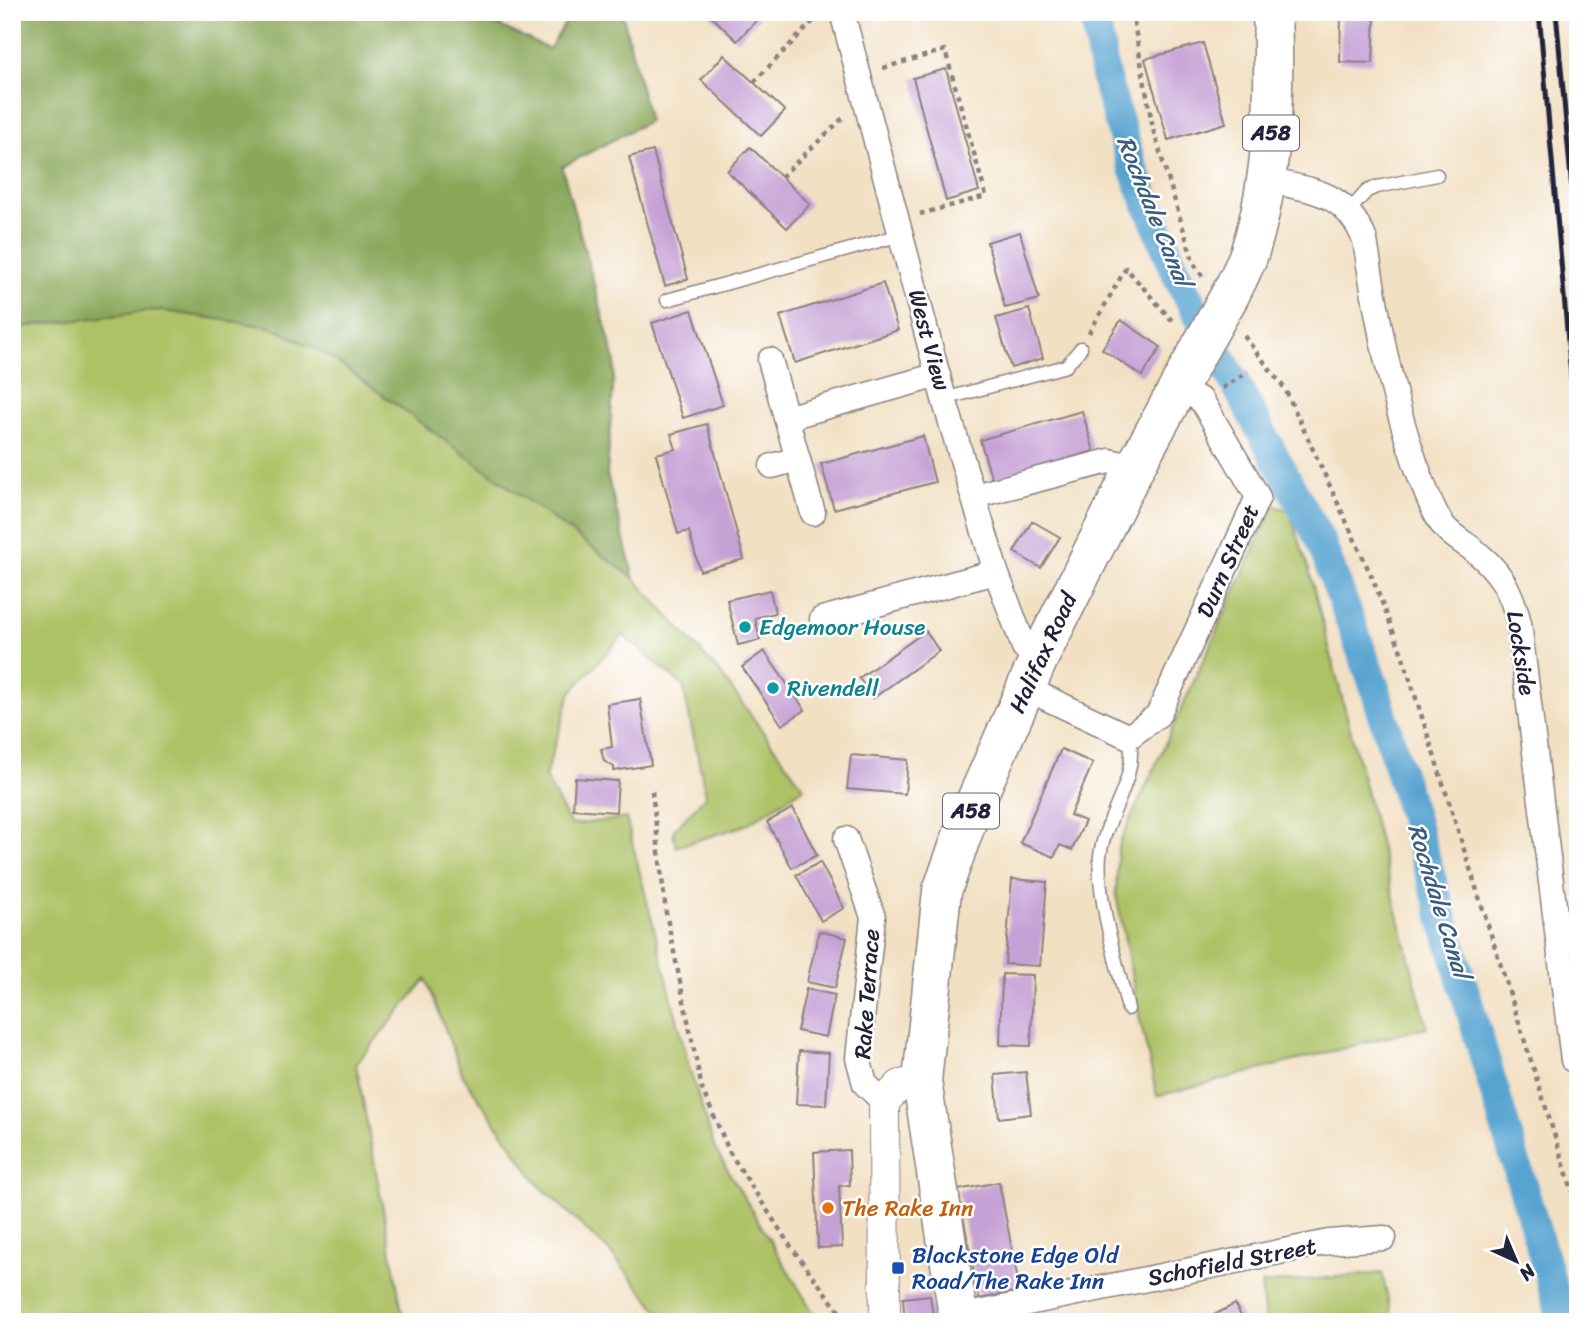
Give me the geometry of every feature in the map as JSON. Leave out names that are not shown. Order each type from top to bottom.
[{"type":"main road","name":"Halifax Road","points":[[959,1320],[922,1081],[942,891],[969,816],[1032,673],[1135,467],[1198,389],[1201,346],[1230,295],[1250,252],[1266,180],[1271,128],[1274,52],[1272,12]]},
{"type":"street","name":"West View","points":[[842,12],[941,387],[996,572],[1032,673]]},
{"type":"street","name":"Lockside","points":[[1266,180],[1323,193],[1349,211],[1358,223],[1365,240],[1387,365],[1406,436],[1422,480],[1442,525],[1487,562],[1506,584],[1514,604],[1519,622],[1569,1061]]},
{"type":"street","points":[[770,359],[813,513]]},
{"type":"street","points":[[786,418],[941,387]]},
{"type":"street","name":"Durn Street","points":[[1129,737],[1158,715],[1258,497],[1202,401],[1198,389]]},
{"type":"street","points":[[772,466],[798,459]]},
{"type":"street","points":[[974,496],[1110,461],[1135,467]]},
{"type":"street","points":[[822,619],[996,572]]},
{"type":"street","points":[[1032,673],[1061,707],[1129,737]]},
{"type":"street","name":"Rake Terrace","points":[[846,839],[873,917],[858,1058],[865,1084],[884,1102]]},
{"type":"street","points":[[885,1322],[884,1102],[900,1085],[922,1081]]},
{"type":"street","name":"Schofield Street","points":[[959,1320],[1329,1242],[1384,1238]]},
{"type":"lane","points":[[1349,211],[1367,191],[1437,175]]},
{"type":"lane","points":[[667,300],[899,228]]},
{"type":"lane","points":[[941,387],[1066,366],[1081,348]]},
{"type":"lane","points":[[1128,1009],[1100,887],[1100,855],[1128,773],[1133,752],[1129,737]]},
{"type":"path","points":[[754,82],[821,12]]},
{"type":"path","points":[[1132,12],[1153,129],[1194,264]]},
{"type":"path","points":[[781,177],[861,86],[945,50],[986,196],[899,228]]},
{"type":"path","points":[[1081,348],[1126,268],[1154,301]]},
{"type":"path","points":[[1246,339],[1285,388],[1372,578],[1402,654],[1578,1209]]},
{"type":"path","points":[[1198,389],[1248,373]]},
{"type":"path","points":[[652,791],[666,913],[702,1089],[730,1153],[789,1244],[847,1322]]},
{"type":"green space","points":[[12,12],[470,12],[549,49],[572,12],[622,12],[649,121],[562,167],[615,361],[607,474],[634,578],[325,353],[271,327],[158,310],[12,328]]},
{"type":"green space","points":[[158,310],[271,327],[325,353],[634,578],[720,673],[804,788],[746,825],[676,847],[673,831],[706,796],[683,686],[623,635],[571,692],[545,777],[571,825],[626,818],[690,1070],[715,1149],[819,1322],[668,1322],[609,1251],[539,1185],[463,1076],[426,979],[356,1064],[404,1322],[12,1322],[12,328]]},
{"type":"green space","points":[[1274,506],[1289,510],[1309,570],[1427,1027],[1157,1096],[1116,893],[1118,847]]},
{"type":"green space","points":[[1382,1273],[1393,1322],[1265,1322],[1261,1284]]},
{"type":"building","points":[[707,12],[752,12],[759,18],[737,41]]},
{"type":"building","points":[[1341,16],[1375,18],[1373,63],[1340,62]]},
{"type":"building","points":[[1203,43],[1226,123],[1168,140],[1145,59]]},
{"type":"building","points":[[724,55],[785,111],[761,136],[701,80]]},
{"type":"building","points":[[946,69],[979,191],[946,201],[913,78]]},
{"type":"building","points":[[750,147],[810,204],[787,228],[727,171]]},
{"type":"building","points":[[653,151],[688,279],[665,286],[629,157]]},
{"type":"building","points":[[1020,232],[1039,299],[1005,308],[987,242]]},
{"type":"building","points":[[883,283],[898,330],[795,363],[780,316]]},
{"type":"building","points":[[1029,309],[1043,358],[1011,368],[996,318]]},
{"type":"building","points":[[692,310],[723,405],[683,418],[652,323]]},
{"type":"building","points":[[1121,320],[1161,347],[1142,376],[1102,349]]},
{"type":"building","points":[[1082,411],[1094,451],[992,480],[980,440]]},
{"type":"building","points":[[707,424],[744,559],[700,571],[689,531],[678,534],[656,454],[676,449],[671,434]]},
{"type":"building","points":[[923,436],[935,482],[834,509],[821,464]]},
{"type":"building","points":[[1032,521],[1060,537],[1041,568],[1014,552]]},
{"type":"building","name":"Edgemoor House","points":[[770,590],[775,613],[755,618],[760,640],[738,645],[727,600]]},
{"type":"building","points":[[926,631],[939,651],[873,698],[859,678]]},
{"type":"building","name":"Rivendell","points":[[764,651],[805,710],[782,725],[742,667]]},
{"type":"building","points":[[640,699],[651,765],[614,771],[614,767],[604,761],[601,749],[612,747],[607,704]]},
{"type":"building","points":[[1061,749],[1093,763],[1070,815],[1085,821],[1072,850],[1060,845],[1054,857],[1020,843]]},
{"type":"building","points":[[851,755],[908,760],[905,794],[847,789]]},
{"type":"building","points":[[575,778],[618,781],[616,812],[573,809]]},
{"type":"building","points":[[793,808],[817,855],[792,868],[767,822]]},
{"type":"building","points":[[820,862],[844,908],[821,921],[796,875]]},
{"type":"building","points":[[1012,879],[1047,882],[1040,966],[1005,964]]},
{"type":"building","points":[[819,931],[847,938],[835,988],[807,982]]},
{"type":"building","points":[[1002,974],[1033,975],[1031,1046],[1000,1045]]},
{"type":"building","points":[[806,989],[835,995],[826,1037],[797,1031]]},
{"type":"building","points":[[799,1051],[829,1053],[826,1105],[796,1104]]},
{"type":"building","points":[[1026,1072],[1031,1114],[999,1118],[995,1075]]},
{"type":"building","name":"The Rake Inn","points":[[849,1150],[850,1185],[839,1186],[842,1247],[818,1248],[814,1152]]},
{"type":"building","points":[[999,1182],[1020,1291],[979,1299],[958,1190]]},
{"type":"building","points":[[930,1295],[934,1322],[905,1322],[903,1298]]},
{"type":"building","points":[[1235,1304],[1244,1322],[1200,1322]]},
{"type":"waterway","name":"Rochdale Canal","points":[[1094,12],[1105,76],[1132,166],[1180,282],[1320,540],[1374,685],[1563,1322]]},
{"type":"railway","points":[[1539,12],[1578,455]]},
{"type":"railway","points":[[1556,12],[1578,257]]},
{"type":"place","name":"Edgemoor House","points":[[745,627]]},
{"type":"place","name":"Rivendell","points":[[773,688]]},
{"type":"place","name":"The Rake Inn","points":[[828,1208]]},
{"type":"place","name":"Blackstone Edge Old Road/The Rake Inn","points":[[898,1268]]}]
